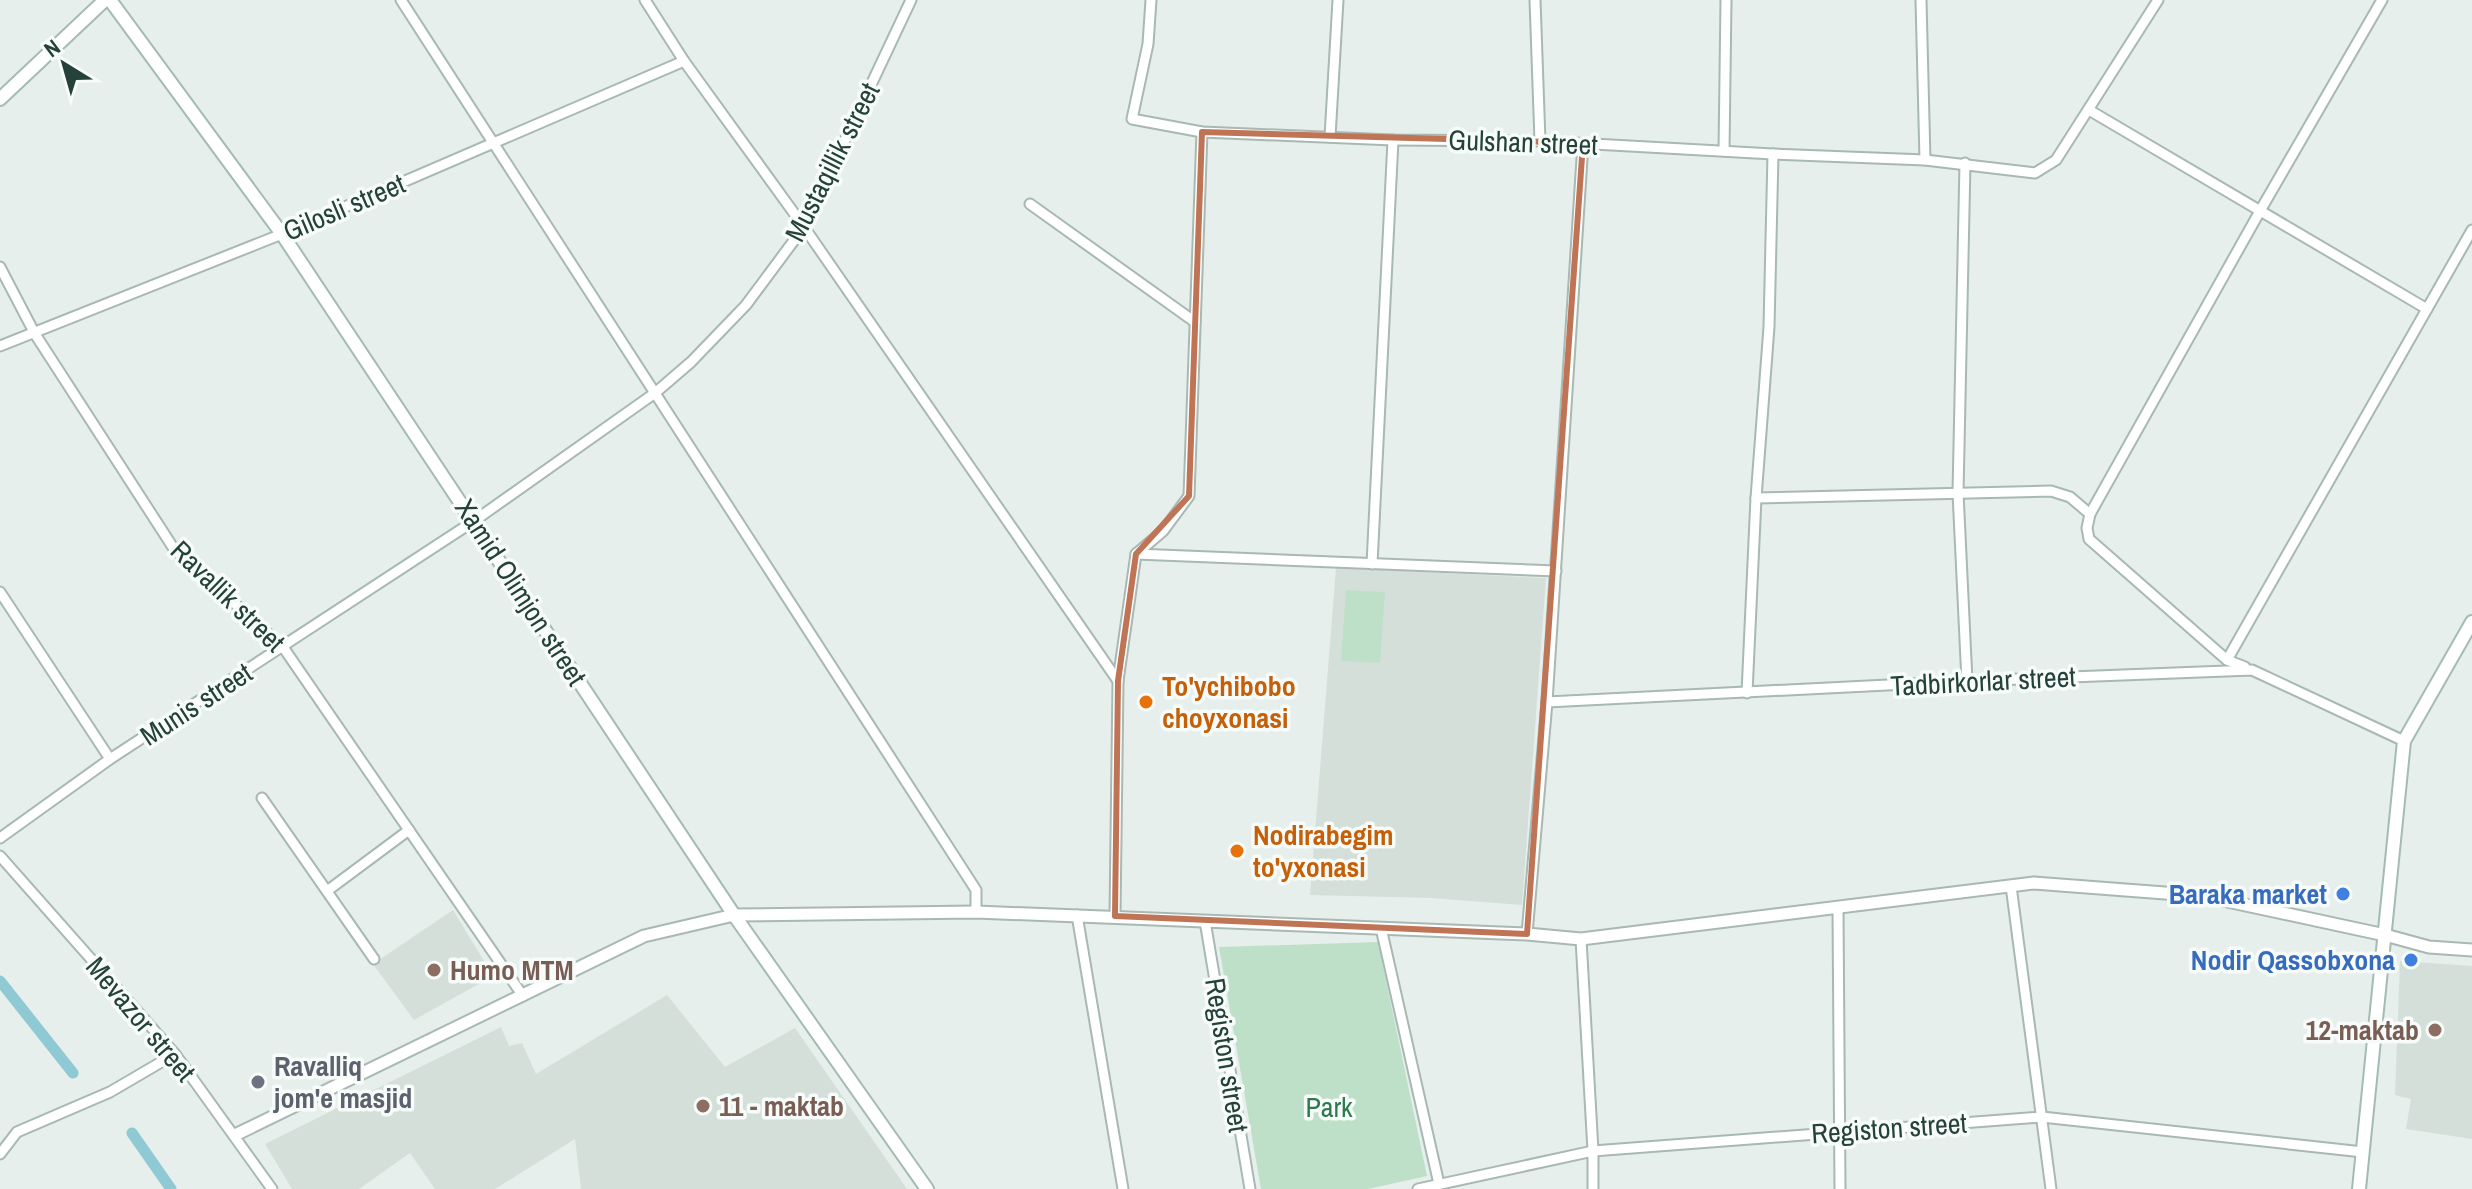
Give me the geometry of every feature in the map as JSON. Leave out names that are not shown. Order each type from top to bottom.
[{"type":"main road","points":[[0,99],[108,0]]},
{"type":"main road","name":"Xamid Olimjon street","points":[[108,0],[282,234],[734,915],[927,1189]]},
{"type":"main road","points":[[2359,1189],[2404,741],[2472,622]]},
{"type":"street","points":[[401,0],[976,890],[976,912]]},
{"type":"street","points":[[645,0],[684,61],[804,227],[1118,681]]},
{"type":"street","name":"Mustaqillik street","points":[[474,521],[655,393],[691,362],[746,305],[804,227],[911,0]]},
{"type":"street","name":"Gulshan street","points":[[1151,0],[1148,44],[1132,119],[1202,132],[1393,140],[1583,143],[1925,160],[2035,173],[2056,160],[2089,110]]},
{"type":"street","points":[[1330,137],[1338,0]]},
{"type":"street","points":[[1535,0],[1540,141]]},
{"type":"street","points":[[1724,151],[1726,0]]},
{"type":"street","points":[[1921,0],[1925,160]]},
{"type":"street","points":[[2158,0],[2089,110],[2427,309]]},
{"type":"street","points":[[2252,670],[2227,660],[2089,539],[2087,528],[2090,514],[2382,0]]},
{"type":"street","name":"Gilosli street","points":[[0,346],[282,234],[684,61]]},
{"type":"street","points":[[1115,916],[1118,681],[1136,554],[1163,531],[1189,496],[1202,132]]},
{"type":"street","points":[[1372,564],[1393,140]]},
{"type":"street","points":[[1527,934],[1547,702],[1583,143]]},
{"type":"street","points":[[1747,693],[1756,498],[1769,327],[1773,154]]},
{"type":"street","points":[[1965,163],[1958,493],[1967,681]]},
{"type":"street","points":[[1030,204],[1195,322]]},
{"type":"street","points":[[2227,660],[2472,230]]},
{"type":"street","name":"Ravallik street","points":[[0,267],[35,334],[174,549],[283,647],[523,996]]},
{"type":"street","points":[[1756,498],[2051,491],[2070,497],[2090,514]]},
{"type":"street","name":"Munis street","points":[[0,838],[110,759],[474,521]]},
{"type":"street","points":[[1136,554],[1556,571]]},
{"type":"street","points":[[0,592],[110,759]]},
{"type":"street","name":"Tadbirkorlar street","points":[[1547,702],[2252,670],[2404,741]]},
{"type":"street","points":[[262,798],[374,959]]},
{"type":"street","points":[[327,891],[409,830]]},
{"type":"street","name":"Mevazor street","points":[[0,856],[175,1054],[272,1189]]},
{"type":"street","points":[[235,1135],[644,936],[734,915],[976,912],[1527,934],[1581,939],[2034,883],[2204,896],[2429,947],[2472,950]]},
{"type":"street","points":[[2011,886],[2051,1189]]},
{"type":"street","points":[[1838,909],[1840,1189]]},
{"type":"street","points":[[1077,915],[1123,1189]]},
{"type":"street","name":"Registon street","points":[[1205,921],[1250,1189]]},
{"type":"street","points":[[1381,928],[1439,1184]]},
{"type":"street","points":[[1581,939],[1593,1189]]},
{"type":"street","points":[[0,1154],[17,1132],[110,1092],[175,1054]]},
{"type":"street","name":"Registon street","points":[[1418,1189],[1593,1151],[2042,1117],[2363,1152]]},
{"type":"highlighted area","points":[[1202,132],[1583,143],[1527,934],[1115,916],[1118,681],[1136,554],[1189,496]]},
{"type":"shaded area","points":[[1336,568],[1546,578],[1522,905],[1431,898],[1310,895]]},
{"type":"shaded area","name":"Humo MTM","points":[[453,910],[493,976],[414,1020],[373,964]]},
{"type":"shaded area","name":"12-maktab","points":[[2400,961],[2472,966],[2472,1139],[2406,1129],[2411,1099],[2395,1095]]},
{"type":"shaded area","name":"11 - maktab","points":[[667,995],[725,1067],[795,1028],[907,1189],[581,1189],[575,1139],[495,1189],[435,1189],[410,1153],[359,1189],[292,1189],[265,1144],[501,1027],[509,1046],[522,1043],[536,1074]]},
{"type":"green space","points":[[1346,590],[1385,592],[1380,663],[1341,661]]},
{"type":"green space","name":"Park","points":[[1378,942],[1427,1176],[1368,1189],[1261,1189],[1219,947]]},
{"type":"waterway","points":[[0,981],[73,1073]]},
{"type":"waterway","points":[[132,1133],[171,1189]]},
{"type":"place","name":"To'ychibobo choyxonasi","points":[[1146,702]]},
{"type":"place","name":"Nodirabegim to'yxonasi","points":[[1237,851]]},
{"type":"place","name":"Baraka market","points":[[2343,894]]},
{"type":"place","name":"Nodir Qassobxona","points":[[2411,960]]},
{"type":"place","name":"Humo MTM","points":[[434,970]]},
{"type":"place","name":"12-maktab","points":[[2435,1030]]},
{"type":"place","name":"Ravalliq jom'e masjid","points":[[258,1082]]},
{"type":"place","name":"11 - maktab","points":[[703,1106]]}]
